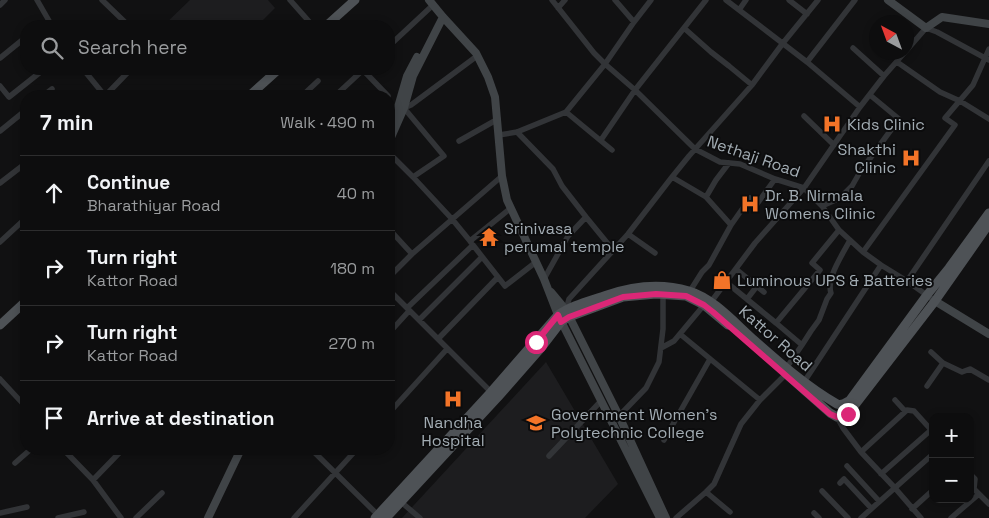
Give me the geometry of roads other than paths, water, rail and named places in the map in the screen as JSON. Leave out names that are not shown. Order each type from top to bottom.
[{"type":"main road","points":[[327,20],[350,0]]},
{"type":"main road","points":[[334,20],[356,0]]},
{"type":"main road","points":[[888,0],[926,28],[942,17],[989,24]]},
{"type":"main road","points":[[431,2],[476,53],[488,77],[495,97],[502,176],[507,200],[548,289],[620,416],[666,518]]},
{"type":"main road","points":[[395,125],[401,108],[407,76],[442,16]]},
{"type":"main road","points":[[255,90],[269,75]]},
{"type":"main road","points":[[256,90],[273,75]]},
{"type":"main road","points":[[395,119],[401,108]]},
{"type":"main road","points":[[927,295],[989,213]]},
{"type":"main road","points":[[837,417],[848,414],[854,408],[935,301],[989,224]]},
{"type":"main road","name":"Kattor Road","points":[[663,290],[708,303]]},
{"type":"main road","name":"Kattor Road","points":[[563,316],[623,297],[663,290],[690,291],[708,303],[786,371],[820,406],[837,417]]},
{"type":"main road","name":"Kattor Road","points":[[786,371],[837,404],[844,404],[850,400],[927,295]]},
{"type":"main road","name":"Nethaji Road","points":[[935,301],[989,334]]},
{"type":"main road","points":[[0,323],[20,306]]},
{"type":"main road","points":[[0,329],[20,307]]},
{"type":"main road","points":[[380,517],[491,392],[563,316]]},
{"type":"main road","points":[[563,316],[611,422],[660,518]]},
{"type":"main road","points":[[380,517],[401,502],[510,383],[541,348],[563,316]]},
{"type":"main road","points":[[204,518],[234,455]]},
{"type":"main road","points":[[208,518],[238,455]]},
{"type":"street","points":[[0,5],[5,0]]},
{"type":"street","points":[[37,0],[49,20]]},
{"type":"street","points":[[102,0],[123,20]]},
{"type":"street","points":[[290,0],[308,20]]},
{"type":"street","name":"Nethaji Road","points":[[552,0],[594,53],[695,149],[720,162],[740,164],[775,179],[804,188],[822,206],[838,230],[863,252],[935,301]]},
{"type":"street","points":[[558,8],[565,0]]},
{"type":"street","points":[[615,0],[634,22]]},
{"type":"street","points":[[499,135],[517,132],[566,112],[605,64],[651,0]]},
{"type":"street","points":[[601,140],[635,90],[706,0]]},
{"type":"street","points":[[726,0],[807,62],[860,107]]},
{"type":"street","points":[[739,10],[746,0]]},
{"type":"street","points":[[789,0],[807,14]]},
{"type":"street","points":[[563,316],[569,299],[628,234],[695,149],[752,85],[818,0]]},
{"type":"street","points":[[807,62],[855,0]]},
{"type":"street","points":[[395,40],[431,2]]},
{"type":"street","points":[[684,28],[752,85]]},
{"type":"street","points":[[914,42],[926,28],[987,59]]},
{"type":"street","points":[[0,58],[20,42]]},
{"type":"street","points":[[853,48],[884,76]]},
{"type":"street","points":[[863,252],[955,124],[945,118],[973,85],[987,59],[989,49]]},
{"type":"street","points":[[401,108],[411,105],[477,56]]},
{"type":"street","points":[[661,348],[674,341],[708,303],[755,243],[804,188],[860,107],[897,62],[940,92],[960,101],[989,119]]},
{"type":"street","points":[[0,86],[9,97],[37,75]]},
{"type":"street","points":[[88,75],[100,90]]},
{"type":"street","points":[[111,90],[125,75]]},
{"type":"street","points":[[341,90],[357,75]]},
{"type":"street","points":[[368,75],[382,90]]},
{"type":"street","points":[[308,90],[318,81]]},
{"type":"street","points":[[822,206],[840,198],[852,186],[860,172],[900,119],[870,95]]},
{"type":"street","points":[[395,103],[444,156],[413,177]]},
{"type":"street","points":[[566,112],[612,150]]},
{"type":"street","points":[[0,131],[20,115]]},
{"type":"street","points":[[804,116],[834,145]]},
{"type":"street","points":[[460,141],[498,119]]},
{"type":"street","points":[[517,132],[553,169],[562,186],[613,250]]},
{"type":"street","points":[[395,159],[452,219],[505,286],[536,262]]},
{"type":"street","points":[[907,281],[989,161]]},
{"type":"street","points":[[706,197],[729,163]]},
{"type":"street","points":[[0,182],[20,167]]},
{"type":"street","points":[[395,271],[502,176]]},
{"type":"street","points":[[672,177],[706,197],[731,225]]},
{"type":"street","points":[[690,291],[702,272],[709,265],[731,225],[750,198],[758,204],[775,179]]},
{"type":"street","points":[[395,325],[408,309],[471,243],[511,208]]},
{"type":"street","points":[[544,279],[568,236],[586,217]]},
{"type":"street","points":[[0,242],[20,224]]},
{"type":"street","points":[[776,323],[820,270],[812,263],[838,230]]},
{"type":"street","points":[[628,234],[655,252]]},
{"type":"street","points":[[395,236],[412,254]]},
{"type":"street","points":[[676,518],[714,484],[740,424],[786,371],[820,320],[831,293],[829,288],[836,266],[850,240]]},
{"type":"street","points":[[419,320],[482,257]]},
{"type":"street","points":[[804,382],[881,265]]},
{"type":"street","points":[[736,269],[764,292]]},
{"type":"street","points":[[438,339],[498,277]]},
{"type":"street","points":[[726,282],[802,345]]},
{"type":"street","points":[[746,299],[757,286]]},
{"type":"street","points":[[611,422],[620,416],[646,388],[659,362],[664,329],[663,290]]},
{"type":"street","points":[[395,296],[491,392]]},
{"type":"street","points":[[680,334],[760,400]]},
{"type":"street","points":[[395,406],[447,348]]},
{"type":"street","points":[[931,352],[943,363],[962,372],[970,369],[989,380]]},
{"type":"street","points":[[664,440],[710,359]]},
{"type":"street","points":[[928,386],[943,363]]},
{"type":"street","points":[[0,380],[20,400]]},
{"type":"street","points":[[895,400],[905,411]]},
{"type":"street","points":[[549,456],[601,401]]},
{"type":"street","points":[[861,452],[907,410],[914,412],[929,428]]},
{"type":"street","points":[[837,417],[861,452],[921,518]]},
{"type":"street","points":[[881,474],[929,434]]},
{"type":"street","points":[[15,463],[24,455]]},
{"type":"street","points":[[69,455],[93,480],[121,518]]},
{"type":"street","points":[[93,480],[117,455]]},
{"type":"street","points":[[317,455],[380,517]]},
{"type":"street","points":[[294,518],[352,455]]},
{"type":"street","points":[[861,518],[929,457]]},
{"type":"street","points":[[848,466],[879,501]]},
{"type":"street","points":[[974,477],[976,479],[974,489],[989,504]]},
{"type":"street","points":[[840,483],[844,479],[871,508]]},
{"type":"street","points":[[822,491],[848,518]]},
{"type":"street","points":[[706,492],[730,512]]},
{"type":"street","points":[[136,518],[162,493]]},
{"type":"street","points":[[912,509],[929,494]]},
{"type":"street","points":[[951,518],[979,494]]},
{"type":"street","points":[[401,502],[420,518]]},
{"type":"street","points":[[0,513],[27,507]]},
{"type":"street","points":[[58,518],[84,512]]},
{"type":"street","points":[[814,513],[819,518]]},
{"type":"place","name":"Kids Clinic","points":[[832,124]]},
{"type":"place","name":"Shakthi Clinic","points":[[911,158]]},
{"type":"place","name":"Dr. B. Nirmala Womens Clinic","points":[[750,204]]},
{"type":"place","name":"Srinivasa perumal temple","points":[[489,237]]},
{"type":"place","name":"Luminous UPS & Batteries","points":[[722,280]]},
{"type":"place","name":"Nandha Hospital","points":[[453,399]]},
{"type":"place","name":"Government Women's Polytechnic College","points":[[536,423]]}]
